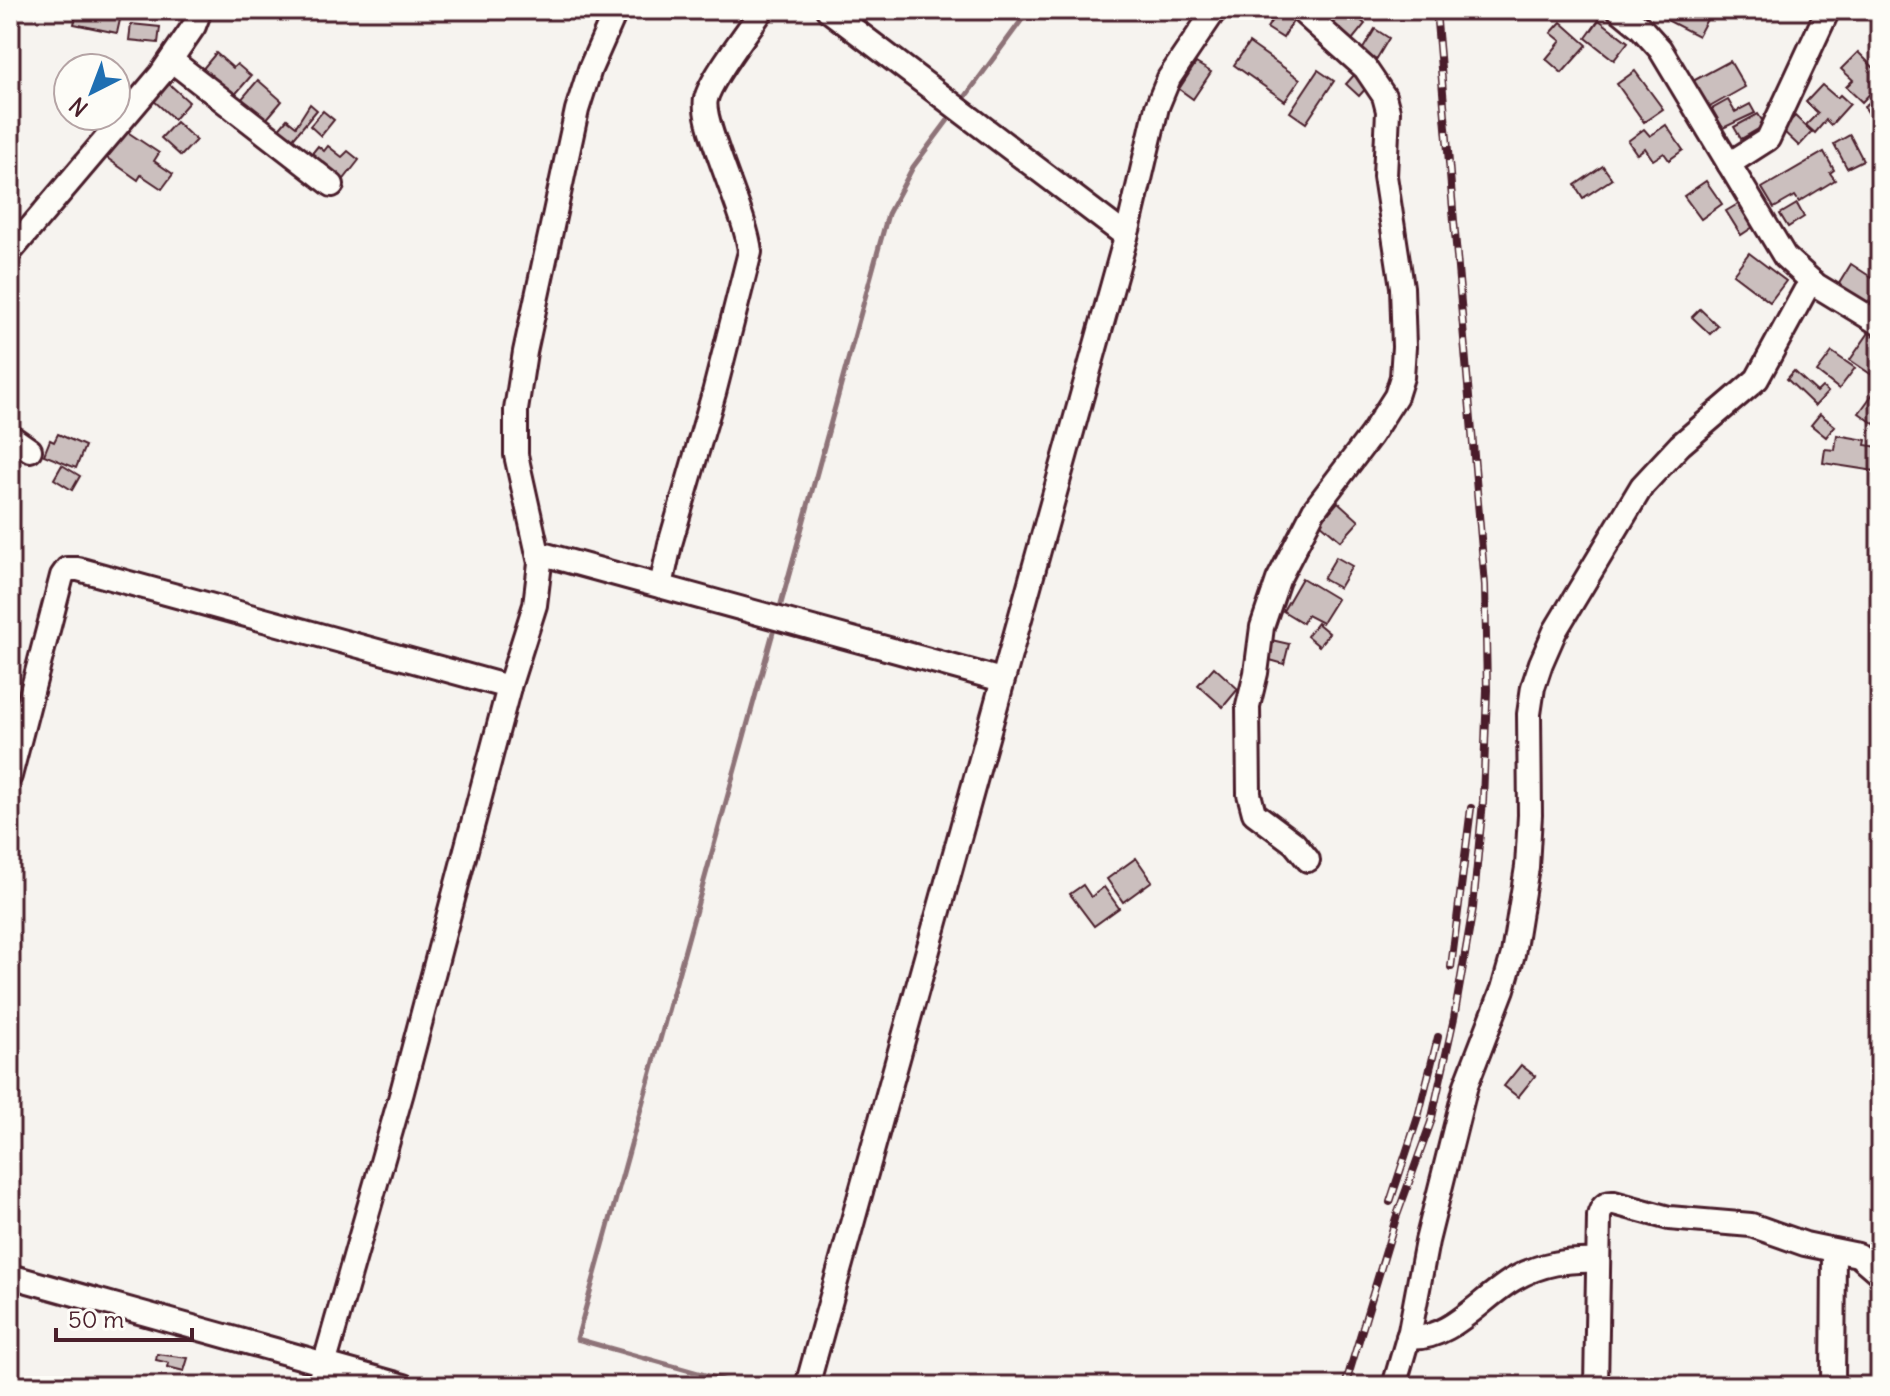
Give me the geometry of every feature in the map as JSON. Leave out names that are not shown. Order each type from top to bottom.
[{"type":"street","points":[[10,252],[171,60],[194,26],[200,10]]},
{"type":"street","points":[[321,1375],[402,1092],[509,687],[535,605],[540,563],[516,455],[518,386],[577,110],[590,69],[616,10]]},
{"type":"street","points":[[661,586],[750,258],[749,239],[706,116],[706,97],[762,10]]},
{"type":"street","points":[[828,10],[1126,236]]},
{"type":"street","points":[[807,1386],[1126,236],[1157,107],[1169,78],[1215,10]]},
{"type":"street","points":[[1300,10],[1365,68],[1384,96],[1388,111],[1385,176],[1402,287],[1404,347],[1402,377],[1387,412],[1314,510],[1278,580],[1262,627],[1248,706],[1249,794],[1254,813],[1294,843],[1308,860]]},
{"type":"street","points":[[1619,10],[1660,49],[1779,249],[1813,282],[1880,324]]},
{"type":"street","points":[[1729,164],[1768,139],[1828,10]]},
{"type":"street","points":[[171,60],[332,185]]},
{"type":"street","points":[[1394,1386],[1466,1085],[1503,989],[1513,954],[1527,867],[1530,824],[1529,714],[1541,663],[1555,631],[1642,486],[1680,445],[1757,379],[1805,291],[1813,282]]},
{"type":"street","points":[[10,436],[30,450]]},
{"type":"street","points":[[539,553],[1002,680]]},
{"type":"street","points":[[10,776],[62,576],[67,569],[78,569],[180,596],[509,687]]},
{"type":"street","points":[[1596,1386],[1599,1216],[1601,1208],[1610,1203],[1669,1218],[1751,1225],[1805,1244],[1858,1255],[1880,1274]]},
{"type":"street","points":[[1833,1386],[1834,1251]]},
{"type":"street","points":[[1408,1337],[1420,1339],[1431,1336],[1514,1279],[1540,1267],[1558,1261],[1598,1261]]},
{"type":"street","points":[[10,1276],[321,1375],[404,1386]]},
{"type":"building","points":[[77,10],[122,11],[117,33],[74,24]]},
{"type":"building","points":[[1278,10],[1295,18],[1283,38],[1267,28]]},
{"type":"building","points":[[1339,10],[1348,10],[1365,24],[1352,40],[1330,22]]},
{"type":"building","points":[[1667,10],[1712,10],[1698,36],[1663,18]]},
{"type":"building","points":[[1599,20],[1628,42],[1614,60],[1586,38]]},
{"type":"building","points":[[1561,22],[1587,45],[1562,73],[1546,59],[1561,41],[1551,33]]},
{"type":"building","points":[[131,24],[160,27],[158,43],[129,40]]},
{"type":"building","points":[[1375,29],[1389,38],[1376,60],[1361,52]]},
{"type":"building","points":[[1249,43],[1300,79],[1285,101],[1234,65]]},
{"type":"building","points":[[1858,52],[1880,74],[1880,83],[1862,102],[1846,87],[1853,80],[1841,69]]},
{"type":"building","points":[[216,53],[233,68],[237,64],[251,76],[232,98],[201,71]]},
{"type":"building","points":[[1730,61],[1745,87],[1708,108],[1693,81]]},
{"type":"building","points":[[1196,63],[1211,72],[1193,99],[1179,89]]},
{"type":"building","points":[[1318,70],[1334,81],[1306,123],[1290,112]]},
{"type":"building","points":[[1635,71],[1663,109],[1644,122],[1617,84]]},
{"type":"building","points":[[1355,74],[1368,86],[1359,96],[1346,84]]},
{"type":"building","points":[[258,80],[282,101],[265,121],[240,101]]},
{"type":"building","points":[[168,83],[189,102],[174,119],[153,100]]},
{"type":"building","points":[[1822,85],[1850,104],[1831,125],[1826,120],[1815,133],[1806,125],[1818,113],[1806,102]]},
{"type":"building","points":[[1875,99],[1880,115],[1873,120],[1864,106]]},
{"type":"building","points":[[1728,100],[1735,112],[1750,104],[1755,113],[1723,128],[1712,109]]},
{"type":"building","points":[[310,104],[317,110],[290,142],[277,131],[287,119],[296,126]]},
{"type":"building","points":[[323,111],[334,120],[321,136],[310,126]]},
{"type":"building","points":[[1758,114],[1765,125],[1741,139],[1734,127]]},
{"type":"building","points":[[1795,116],[1812,132],[1799,146],[1782,130]]},
{"type":"building","points":[[176,122],[196,140],[181,156],[161,138]]},
{"type":"building","points":[[1666,125],[1683,150],[1669,160],[1664,153],[1653,160],[1645,148],[1637,154],[1628,141],[1644,129],[1650,136]]},
{"type":"building","points":[[128,132],[159,153],[154,161],[173,174],[162,189],[141,175],[138,180],[107,158]]},
{"type":"building","points":[[1850,135],[1863,160],[1847,168],[1834,144]]},
{"type":"building","points":[[318,146],[324,151],[328,146],[342,157],[348,151],[359,160],[341,183],[309,157]]},
{"type":"building","points":[[1824,152],[1834,170],[1830,173],[1835,180],[1799,202],[1795,196],[1774,208],[1762,188]]},
{"type":"building","points":[[1603,166],[1612,179],[1583,198],[1575,185]]},
{"type":"building","points":[[1706,181],[1722,204],[1701,219],[1684,196]]},
{"type":"building","points":[[1738,204],[1753,227],[1741,235],[1726,211]]},
{"type":"building","points":[[1797,204],[1804,217],[1788,227],[1780,214]]},
{"type":"building","points":[[1749,253],[1786,281],[1770,302],[1733,274]]},
{"type":"building","points":[[1851,264],[1880,283],[1880,299],[1873,310],[1837,287]]},
{"type":"building","points":[[1700,309],[1718,326],[1710,334],[1692,317]]},
{"type":"building","points":[[1873,327],[1880,332],[1880,369],[1875,377],[1850,360]]},
{"type":"building","points":[[1832,352],[1855,368],[1839,389],[1817,372]]},
{"type":"building","points":[[1794,371],[1817,392],[1822,387],[1828,392],[1815,406],[1787,379]]},
{"type":"building","points":[[1880,384],[1880,428],[1859,413]]},
{"type":"building","points":[[1820,414],[1835,426],[1826,437],[1811,425]]},
{"type":"building","points":[[58,434],[85,446],[76,468],[44,455],[50,440],[54,442]]},
{"type":"building","points":[[1837,435],[1866,440],[1865,445],[1879,447],[1875,471],[1823,463],[1825,449],[1835,450]]},
{"type":"building","points":[[62,465],[80,476],[72,490],[54,479]]},
{"type":"building","points":[[1338,502],[1359,521],[1341,541],[1320,523]]},
{"type":"building","points":[[1336,557],[1352,566],[1339,588],[1323,579]]},
{"type":"building","points":[[1302,578],[1337,599],[1322,623],[1307,615],[1303,623],[1283,611]]},
{"type":"building","points":[[1317,623],[1329,633],[1319,646],[1307,636]]},
{"type":"building","points":[[1267,639],[1289,644],[1284,664],[1263,658]]},
{"type":"building","points":[[1214,667],[1238,689],[1223,707],[1198,685]]},
{"type":"building","points":[[1136,858],[1152,881],[1123,902],[1107,879]]},
{"type":"building","points":[[1083,885],[1091,897],[1104,887],[1119,908],[1094,926],[1070,894]]},
{"type":"building","points":[[1521,1065],[1535,1076],[1518,1097],[1504,1086]]},
{"type":"building","points":[[157,1354],[188,1358],[184,1371],[156,1360]]},
{"type":"waterway","points":[[960,104],[1029,10]]},
{"type":"waterway","points":[[779,611],[888,214],[913,167],[954,112]]},
{"type":"waterway","points":[[744,1386],[577,1339],[775,625]]},
{"type":"railway","points":[[1345,1386],[1396,1218],[1431,1122],[1454,1018],[1473,908],[1483,801],[1487,690],[1485,585],[1436,10]]},
{"type":"railway","points":[[1451,967],[1471,808]]},
{"type":"railway","points":[[1390,1202],[1418,1117],[1438,1037]]}]
